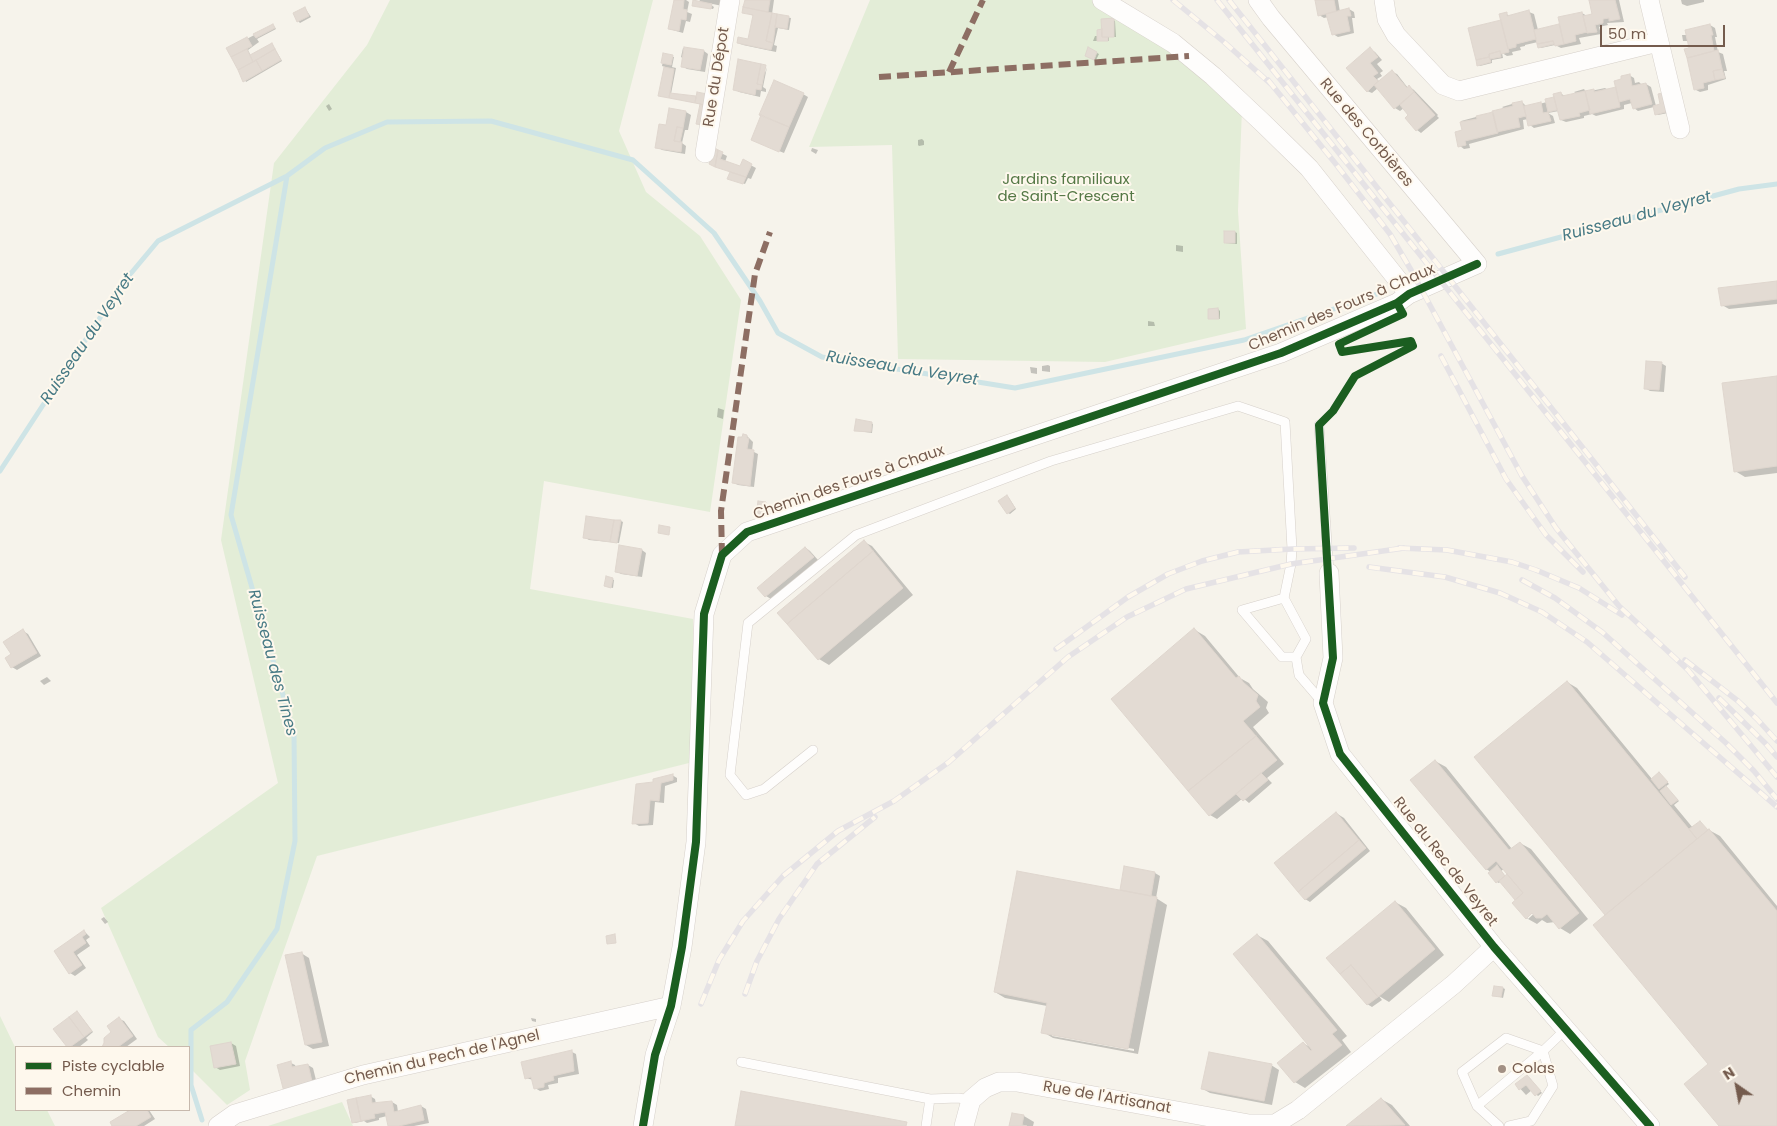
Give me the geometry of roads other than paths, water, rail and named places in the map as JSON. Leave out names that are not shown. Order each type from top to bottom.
[{"type":"street","name":"Rue du Dépot","points":[[705,153],[730,0]]},
{"type":"street","points":[[1102,0],[1173,43],[1213,76],[1264,124],[1309,168],[1410,294]]},
{"type":"street","name":"Rue des Corbières","points":[[1258,0],[1477,264]]},
{"type":"street","points":[[1384,0],[1387,19],[1396,35],[1443,85],[1460,91],[1658,42]]},
{"type":"street","points":[[1649,0],[1680,129]]},
{"type":"street","name":"Chemin des Fours à Chaux","points":[[643,1126],[655,1055],[671,1006],[682,947],[696,842],[704,614],[722,555],[747,532],[1281,353],[1397,303],[1410,294],[1477,264]]},
{"type":"street","name":"Rue du Rec de Veyret","points":[[1329,573],[1332,658],[1323,703],[1340,754],[1494,947],[1650,1126]]},
{"type":"street","name":"Rue de l'Artisanat","points":[[971,1100],[985,1088],[1000,1082],[1017,1082],[1249,1124],[1275,1125],[1298,1110],[1454,984],[1494,947]]},
{"type":"street","name":"Chemin du Pech de l'Agnel","points":[[218,1126],[235,1114],[363,1075],[671,1006]]},
{"type":"street","points":[[964,1126],[971,1100]]},
{"type":"lane","points":[[812,750],[764,789],[746,795],[730,775],[748,623],[856,535],[1051,461],[1238,406],[1285,422],[1292,549],[1284,598],[1306,639],[1296,657],[1299,674],[1323,703]]},
{"type":"lane","points":[[1319,425],[1329,573]]},
{"type":"lane","points":[[1284,598],[1242,610],[1282,657],[1296,657]]},
{"type":"lane","points":[[1477,1106],[1543,1051],[1566,1029]]},
{"type":"lane","points":[[1499,1126],[1477,1106],[1462,1072],[1506,1038],[1543,1051]]},
{"type":"lane","points":[[1509,1126],[1531,1121],[1553,1086],[1543,1051]]},
{"type":"lane","points":[[741,1062],[930,1099],[958,1098],[971,1100]]},
{"type":"lane","points":[[926,1126],[930,1099]]},
{"type":"waterway","name":"Ruisseau du Veyret","points":[[0,471],[122,284],[158,241],[287,176],[325,148],[387,122],[491,121],[633,160],[714,233],[760,301],[778,333],[822,357],[1015,388],[1244,340],[1377,294]]},
{"type":"waterway","name":"Ruisseau des Tines","points":[[202,1120],[191,1085],[191,1030],[227,1002],[277,929],[295,841],[294,733],[231,515],[287,176]]},
{"type":"waterway","name":"Ruisseau du Veyret","points":[[1498,254],[1739,189],[1777,184]]},
{"type":"railway","points":[[1173,0],[1272,85]]},
{"type":"railway","points":[[1217,0],[1777,703]]},
{"type":"railway","points":[[1229,0],[1685,577]]},
{"type":"railway","points":[[1268,80],[1390,234],[1522,476],[1556,528],[1619,606],[1688,670],[1777,777]]},
{"type":"railway","points":[[1441,356],[1506,479],[1546,535],[1583,572]]},
{"type":"railway","points":[[1056,649],[1128,597],[1168,574],[1202,561],[1238,552],[1354,548]]},
{"type":"railway","points":[[1399,548],[1447,550],[1512,562],[1579,588],[1622,615]]},
{"type":"railway","points":[[701,1004],[719,960],[743,921],[783,876],[838,831],[894,801],[949,762],[1068,657],[1127,617],[1186,589],[1291,564],[1404,548]]},
{"type":"railway","points":[[1369,567],[1445,577],[1500,593],[1542,612],[1587,642],[1777,807]]},
{"type":"railway","points":[[1522,580],[1555,598],[1602,632],[1726,743],[1754,771],[1777,799]]},
{"type":"railway","points":[[1685,660],[1738,701],[1777,741]]},
{"type":"railway","points":[[1719,698],[1777,757]]},
{"type":"railway","points":[[745,994],[757,961],[779,919],[817,864],[875,817]]},
{"type":"place","name":"Colas","points":[[1502,1069]]},
{"type":"park label","name":"Jardins familiaux de Saint-Crescent","points":[[1066,188]]}]
